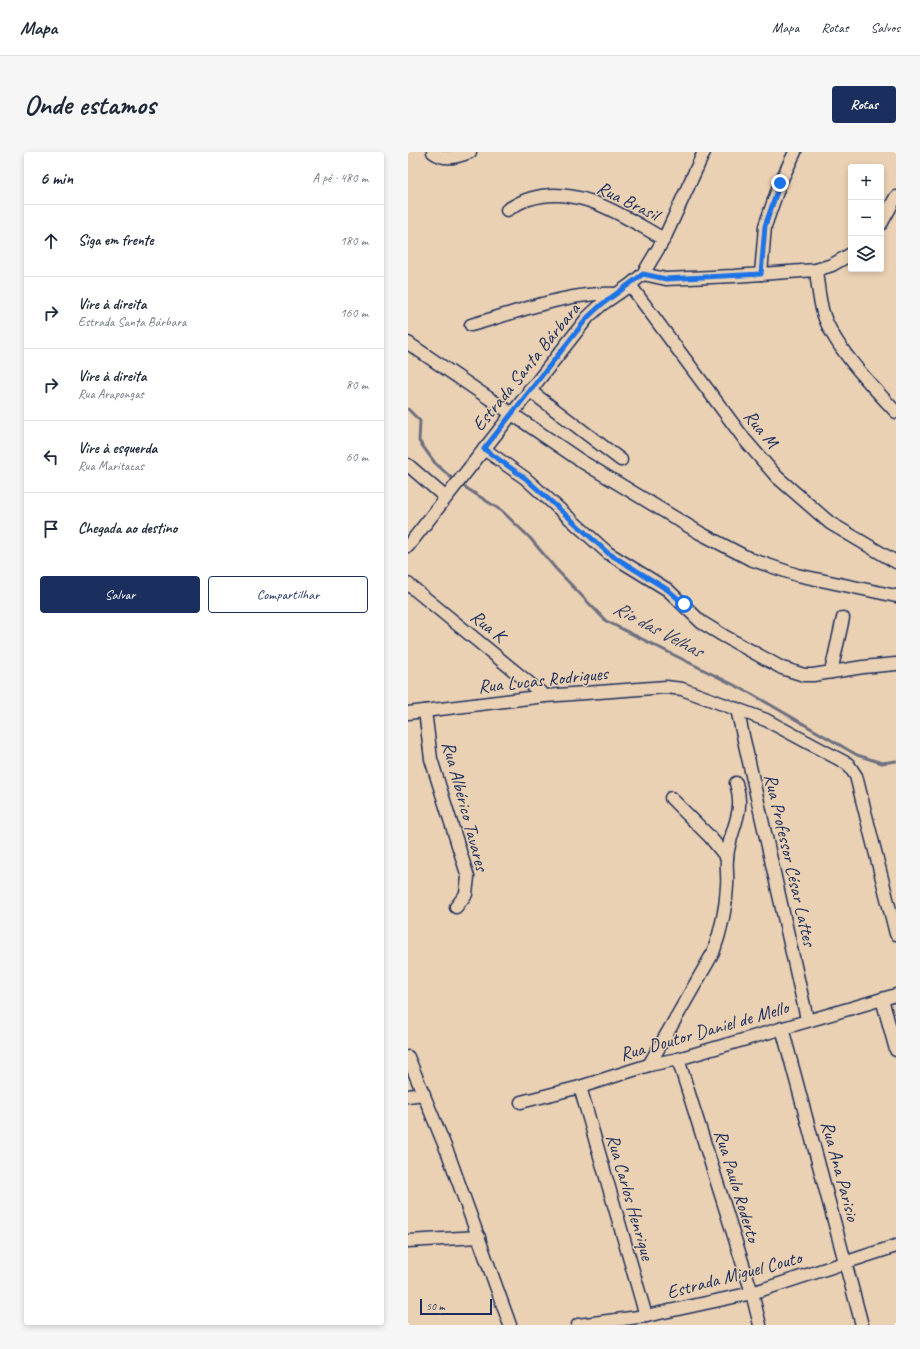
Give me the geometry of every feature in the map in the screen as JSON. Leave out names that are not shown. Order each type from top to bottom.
[{"type":"street","points":[[433,152],[443,157],[452,158],[470,152]]},
{"type":"street","name":"Estrada Santa Bárbara","points":[[408,546],[512,414],[529,390],[588,317],[615,294],[630,285],[643,274],[664,239],[704,152]]},
{"type":"street","points":[[761,274],[765,226],[780,183],[795,152]]},
{"type":"street","name":"Rua Brasil","points":[[507,210],[529,198],[551,195],[576,197],[595,202],[664,239]]},
{"type":"street","points":[[884,219],[896,197]]},
{"type":"street","points":[[643,274],[666,279],[816,270],[832,265],[848,256]]},
{"type":"street","points":[[816,270],[819,296],[825,317],[837,340],[868,381],[896,412]]},
{"type":"street","name":"Rua M","points":[[630,285],[736,428],[777,477],[830,523],[896,562]]},
{"type":"street","points":[[471,325],[543,303],[596,293],[615,294]]},
{"type":"street","points":[[408,343],[582,461],[660,511],[750,559],[797,575],[896,596]]},
{"type":"street","points":[[529,390],[621,460]]},
{"type":"street","points":[[484,449],[525,478],[608,553],[668,590],[701,622],[782,668],[796,673],[813,675],[896,664]]},
{"type":"street","points":[[408,465],[447,495]]},
{"type":"street","name":"Rua K","points":[[408,584],[545,696]]},
{"type":"street","points":[[831,672],[843,618]]},
{"type":"street","name":"Rua Lucas Rodrigues","points":[[408,713],[545,696],[666,687],[682,689],[766,720],[830,753],[848,764],[853,770],[876,850],[896,934]]},
{"type":"street","name":"Rua Professor César Lattes","points":[[737,709],[807,1019]]},
{"type":"street","name":"Rua Albérico Tavares","points":[[425,711],[431,758],[468,877],[466,894],[456,907]]},
{"type":"street","points":[[649,1065],[713,953],[725,913],[728,881],[726,858],[740,809],[736,783]]},
{"type":"street","points":[[671,798],[710,837],[726,858]]},
{"type":"street","name":"Rua Doutor Daniel de Mello","points":[[521,1102],[580,1087],[649,1065],[678,1059],[782,1028],[807,1019],[896,995]]},
{"type":"street","points":[[882,999],[896,1050]]},
{"type":"street","name":"Rua Ana Parisio","points":[[782,1028],[847,1262],[862,1325]]},
{"type":"street","points":[[408,1057],[449,1156],[510,1325]]},
{"type":"street","name":"Rua Paulo Roderto","points":[[678,1059],[752,1293],[760,1325]]},
{"type":"street","name":"Rua Carlos Henrique","points":[[580,1087],[646,1316]]},
{"type":"street","points":[[408,1096],[424,1094]]},
{"type":"street","points":[[408,1241],[479,1237]]},
{"type":"street","name":"Estrada Miguel Couto","points":[[578,1325],[646,1316],[752,1293],[896,1246]]},
{"type":"waterway","name":"Rio das Velhas","points":[[408,409],[420,421],[419,441],[435,463],[455,481]]},
{"type":"waterway","name":"Rio das Velhas","points":[[460,484],[502,511],[530,538],[556,569],[606,621],[750,693],[857,755],[882,763],[896,761]]},
{"type":"route","points":[[684,604],[668,590],[608,553],[525,478],[484,449],[588,317],[615,294],[630,285],[643,274],[654,278],[666,279],[761,274],[761,249],[765,226],[780,183]]}]
